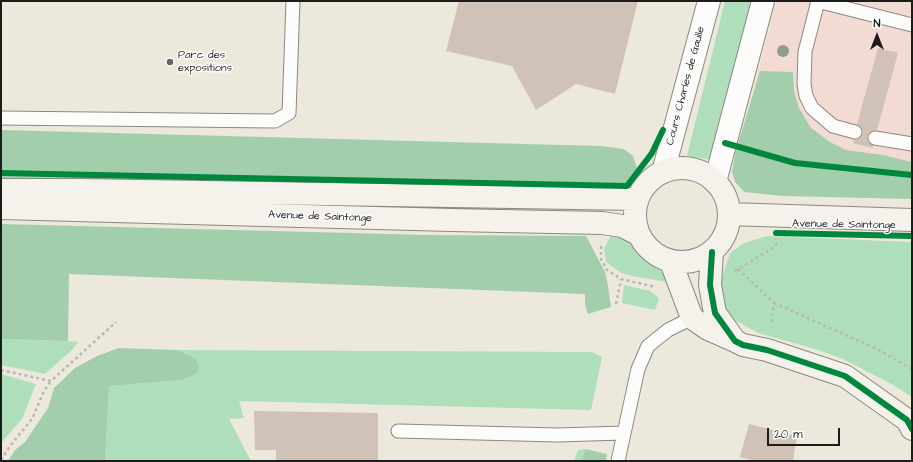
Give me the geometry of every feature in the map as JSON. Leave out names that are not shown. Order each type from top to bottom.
[{"type":"main road","points":[[677,168],[691,169],[704,173],[715,182],[722,191],[727,202],[729,214],[727,228],[722,241],[712,252],[700,260],[686,263],[671,262],[660,258],[643,244],[638,234],[634,211],[637,199],[643,188],[652,178],[663,172],[677,168]]},
{"type":"main road","name":"Avenue de Saintonge","points":[[1,190],[637,199]]},
{"type":"main road","name":"Avenue de Saintonge","points":[[1,208],[451,220],[602,222],[622,226],[638,234]]},
{"type":"main road","name":"Avenue de Saintonge","points":[[729,214],[912,220]]},
{"type":"main road","points":[[712,252],[710,286],[715,314],[735,341]]},
{"type":"main road","points":[[671,262],[692,318],[708,329],[743,345],[767,350],[845,376],[910,422]]},
{"type":"street","name":"Cours Charles de Gaulle","points":[[663,172],[709,1]]},
{"type":"street","points":[[715,182],[762,1]]},
{"type":"lane","points":[[1,118],[275,121],[289,113],[293,1]]},
{"type":"lane","points":[[855,132],[833,126],[812,108],[806,96],[804,84],[805,52],[817,1],[839,4],[912,25]]},
{"type":"lane","points":[[875,138],[912,144]]},
{"type":"lane","points":[[618,461],[638,369],[648,346],[668,330],[692,318]]},
{"type":"lane","points":[[398,431],[557,435],[624,433]]},
{"type":"path","points":[[710,286],[727,279],[738,269],[776,246],[776,195],[745,153]]},
{"type":"path","points":[[602,222],[601,259],[607,270],[621,279],[661,288],[681,290]]},
{"type":"path","points":[[738,269],[774,303],[877,349],[912,369]]},
{"type":"path","points":[[616,304],[621,279]]},
{"type":"path","points":[[767,350],[774,303]]},
{"type":"path","points":[[1,460],[10,446],[32,419],[44,392],[51,381],[116,322]]},
{"type":"path","points":[[1,370],[31,378],[51,381]]},
{"type":"shaded area","points":[[776,1],[912,1],[912,199],[746,119]]},
{"type":"green space","points":[[725,1],[752,1],[712,160],[687,156]]},
{"type":"green space","points":[[760,71],[793,72],[794,92],[799,108],[811,128],[830,142],[846,150],[883,155],[912,162],[912,199],[783,196],[744,192],[735,182],[732,172],[735,154]]},
{"type":"green space","points":[[1,130],[601,146],[624,149],[633,156],[638,171],[634,185],[621,193],[1,184]]},
{"type":"green space","points":[[1,224],[428,235],[586,236],[605,272],[611,307],[588,314],[585,304],[585,294],[69,274],[68,341],[1,339]]},
{"type":"green space","points":[[611,235],[628,241],[665,275],[668,282],[621,273],[606,262],[604,249]]},
{"type":"green space","points":[[767,236],[912,242],[912,397],[893,385],[843,359],[815,349],[758,333],[733,319],[724,307],[718,289],[730,253],[744,243]]},
{"type":"green space","points":[[624,285],[650,291],[659,298],[655,310],[622,303]]},
{"type":"green space","points":[[1,339],[78,342],[72,350],[45,374],[1,365]]},
{"type":"green space","points":[[119,348],[178,350],[196,359],[199,367],[197,373],[181,380],[109,386],[105,461],[8,461],[15,450],[25,442],[48,408],[54,388],[75,368],[97,356]]},
{"type":"green space","points":[[178,350],[592,352],[602,357],[591,410],[239,401],[244,418],[229,419],[251,461],[105,461],[109,386],[181,380],[196,359]]},
{"type":"green space","points":[[1,374],[36,384],[22,419],[1,443]]},
{"type":"green space","points":[[585,449],[582,461],[574,461],[578,450]]},
{"type":"green space","points":[[585,449],[607,454],[606,461],[582,461]]},
{"type":"building","points":[[459,1],[638,1],[615,94],[576,84],[536,110],[512,66],[446,51]]},
{"type":"building","points":[[878,48],[898,53],[877,130],[872,131],[867,136],[868,141],[873,146],[872,148],[853,143],[853,140],[860,138],[863,134],[863,130],[857,124]]},
{"type":"building","points":[[254,411],[378,413],[378,461],[276,461],[276,450],[255,450]]},
{"type":"building","points":[[749,424],[797,436],[793,461],[755,461],[740,457]]},
{"type":"cycle path","points":[[1,173],[627,186],[652,153],[663,130]]},
{"type":"cycle path","points":[[725,143],[795,163],[912,175]]},
{"type":"cycle path","points":[[776,233],[912,236]]},
{"type":"cycle path","points":[[712,252],[710,285],[715,313],[735,341],[743,345],[767,350],[845,376],[907,420],[912,429]]},
{"type":"place","name":"Parc des expositions","points":[[170,62]]}]
